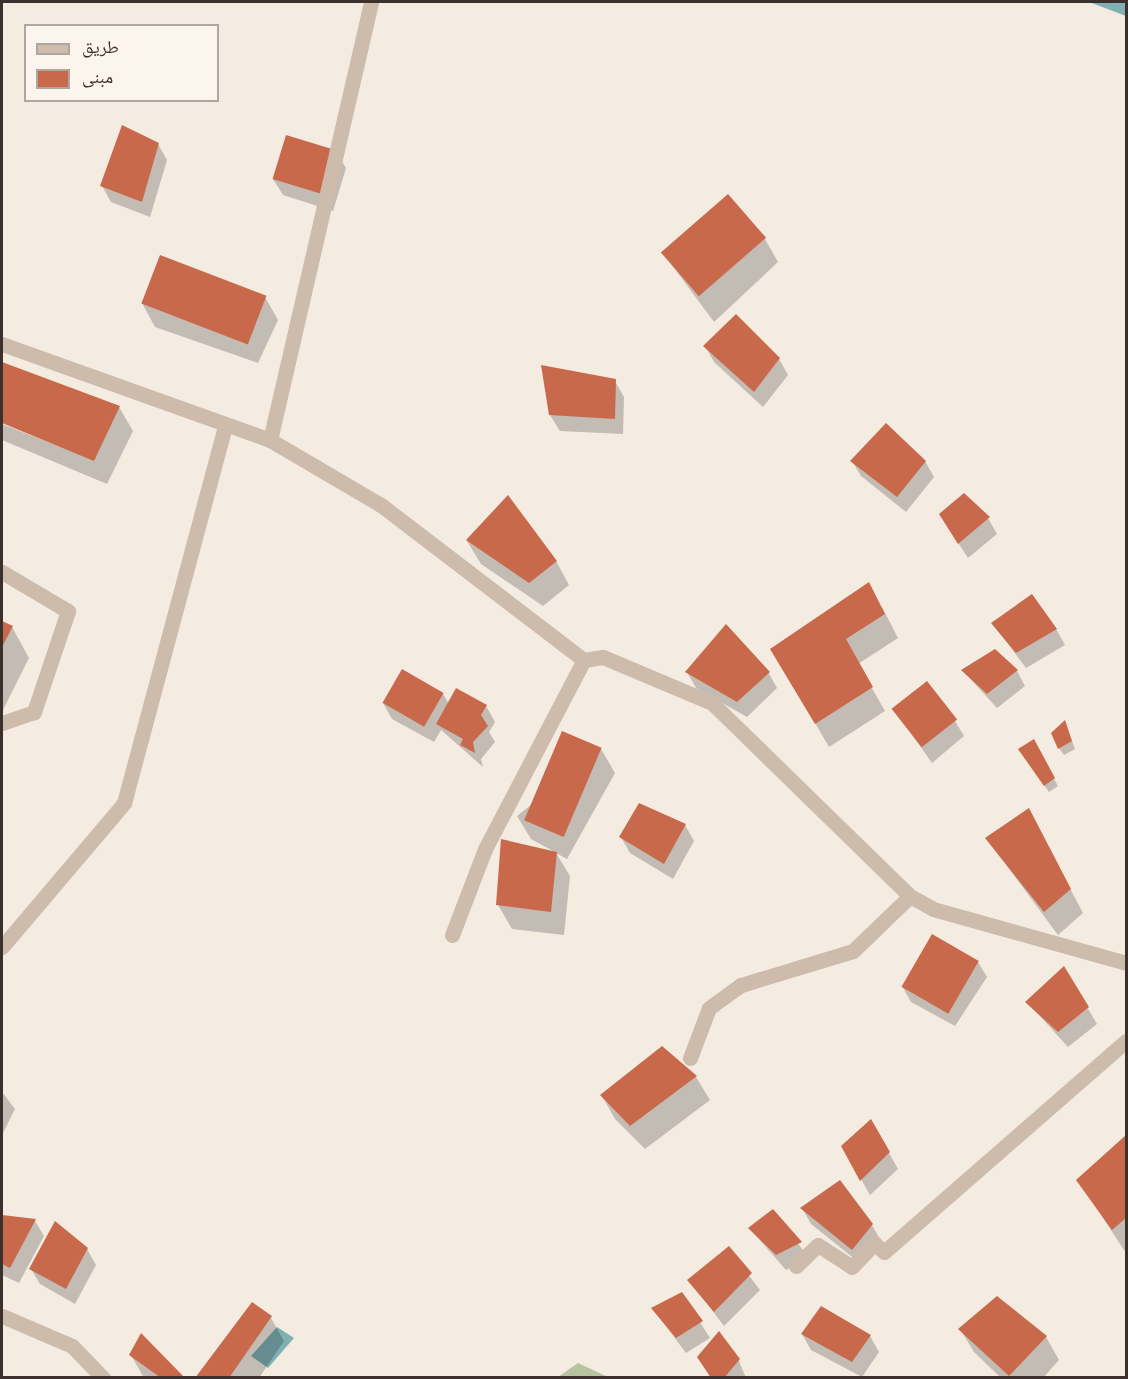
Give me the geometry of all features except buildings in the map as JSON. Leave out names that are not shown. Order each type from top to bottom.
[{"type":"street","points":[[270,440],[371,2]]},
{"type":"street","points":[[2,344],[225,426],[270,440],[381,505],[585,660],[603,657],[712,703],[910,896],[933,909],[1126,963]]},
{"type":"street","points":[[2,947],[124,803],[225,426]]},
{"type":"street","points":[[2,572],[68,611],[34,712],[2,723]]},
{"type":"street","points":[[453,935],[485,849],[585,660]]},
{"type":"street","points":[[690,1058],[709,1008],[741,985],[853,951],[910,896]]},
{"type":"street","points":[[796,1266],[818,1245],[852,1267],[874,1243],[884,1252],[1126,1041]]},
{"type":"street","points":[[2,1316],[72,1346],[103,1377]]},
{"type":"green space","points":[[578,1363],[608,1377],[558,1377]]},
{"type":"water","points":[[1089,2],[1126,2],[1126,16]]},
{"type":"water","points":[[277,1327],[294,1338],[268,1368],[251,1356]]}]
